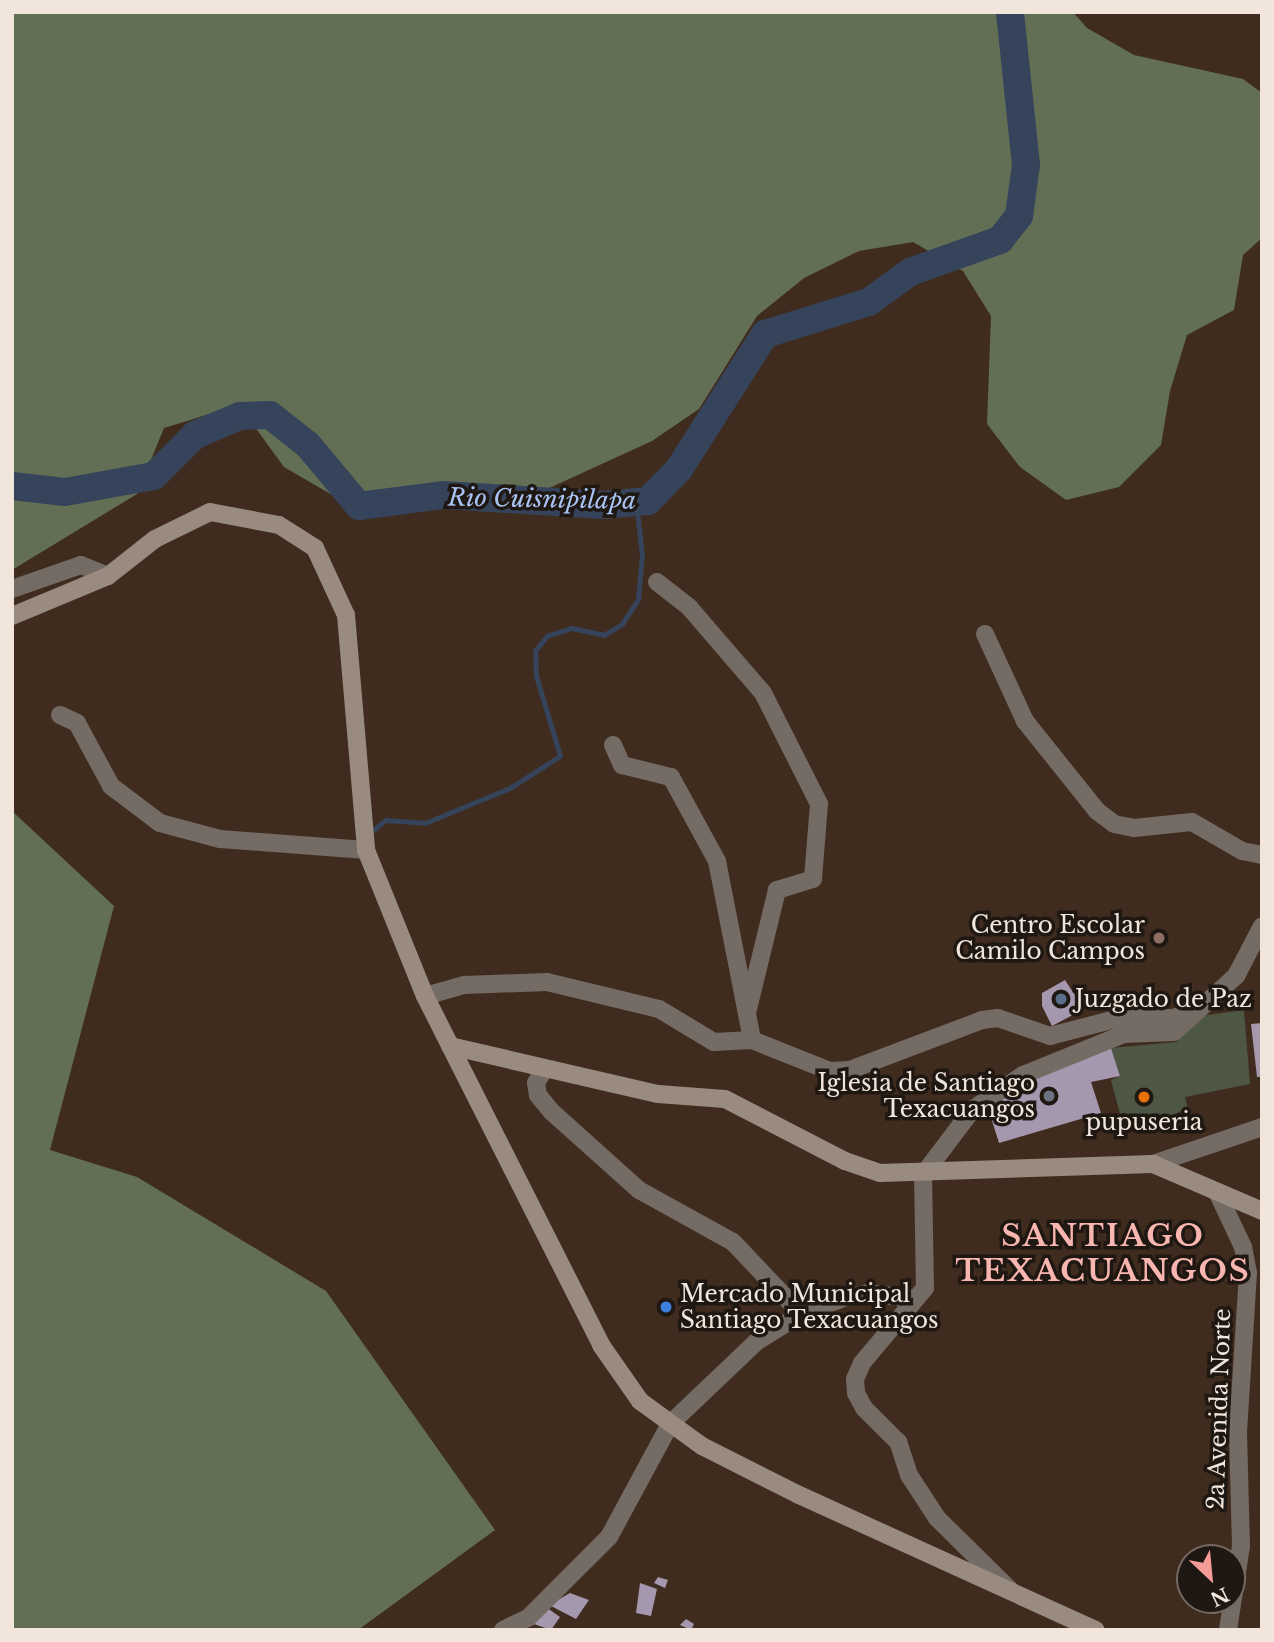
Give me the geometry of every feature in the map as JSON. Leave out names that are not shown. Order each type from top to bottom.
[{"type":"street","points":[[12,616],[108,576],[155,539],[210,512],[279,525],[315,548],[346,614],[366,850],[425,996],[601,1345],[640,1401],[702,1446],[797,1494],[1095,1630]]},
{"type":"street","points":[[12,589],[81,565],[108,576]]},
{"type":"street","points":[[657,582],[689,607],[763,693],[819,804],[813,880],[776,890],[747,1013]]},
{"type":"street","points":[[985,634],[1025,720],[1097,811],[1114,824],[1134,828],[1192,821],[1242,851],[1262,855]]},
{"type":"street","points":[[60,715],[77,723],[111,786],[160,823],[220,839],[366,850]]},
{"type":"street","points":[[613,745],[622,765],[671,777],[717,861],[752,1040]]},
{"type":"street","points":[[1012,1591],[937,1518],[909,1475],[898,1442],[863,1408],[856,1393],[855,1379],[862,1363],[925,1288],[927,1271],[923,1175],[948,1136],[1006,1084],[1124,1034],[1174,1031],[1191,1013],[1221,992],[1254,959],[1262,926]]},
{"type":"street","points":[[425,996],[464,985],[547,982],[659,1009],[714,1042],[752,1040],[830,1071],[850,1070],[982,1020],[998,1018],[1049,1036],[1119,1018],[1173,1018],[1191,1013]]},
{"type":"street","points":[[450,1046],[544,1070],[658,1094],[725,1099],[845,1161],[880,1173],[923,1175],[1065,1164],[1153,1164],[1262,1127]]},
{"type":"street","points":[[544,1070],[536,1083],[538,1095],[552,1112],[639,1190],[733,1242],[801,1314]]},
{"type":"street","points":[[1153,1164],[1262,1211]]},
{"type":"street","name":"2a Avenida Norte","points":[[1218,1194],[1243,1247],[1248,1273],[1238,1432],[1241,1546],[1228,1630]]},
{"type":"street","points":[[503,1630],[528,1618],[608,1537],[670,1424],[756,1342],[801,1314],[869,1293],[916,1299]]},
{"type":"green space","points":[[12,12],[1073,12],[1087,28],[1134,55],[1243,79],[1262,93],[1262,238],[1243,255],[1234,310],[1187,335],[1170,391],[1161,445],[1119,487],[1066,500],[1020,467],[987,424],[991,316],[963,271],[913,242],[859,251],[804,278],[757,316],[699,409],[652,441],[545,490],[456,482],[346,503],[284,467],[239,405],[164,428],[137,494],[12,570]]},
{"type":"green space","points":[[12,811],[114,906],[50,1150],[137,1177],[326,1291],[495,1530],[358,1630],[12,1630]]},
{"type":"green space","points":[[1244,1010],[1250,1084],[1185,1097],[1188,1109],[1178,1112],[1176,1125],[1152,1126],[1139,1119],[1123,1125],[1111,1080],[1120,1076],[1111,1048],[1177,1042],[1194,1017]]},
{"type":"building","name":"Juzgado de Paz","points":[[1065,980],[1084,1009],[1052,1026],[1042,1006],[1042,993]]},
{"type":"building","points":[[1262,1023],[1262,1077],[1257,1077],[1251,1024]]},
{"type":"building","name":"Iglesia de Santiago Texacuangos","points":[[1111,1048],[1120,1076],[1091,1082],[1101,1113],[999,1143],[988,1108],[1014,1087],[1024,1095],[1019,1085]]},
{"type":"building","points":[[658,1577],[668,1580],[665,1588],[654,1583]]},
{"type":"building","points":[[640,1583],[657,1589],[651,1616],[636,1613]]},
{"type":"building","points":[[570,1593],[589,1600],[576,1619],[549,1605]]},
{"type":"building","points":[[546,1607],[560,1617],[551,1630],[531,1623]]},
{"type":"building","points":[[686,1619],[694,1624],[691,1630],[680,1625]]},
{"type":"waterway","name":"Rio Cuisnipilapa","points":[[12,486],[65,492],[154,476],[195,435],[240,416],[270,415],[308,445],[359,506],[444,495],[603,505],[648,501],[679,469],[765,334],[869,302],[910,272],[1000,240],[1019,216],[1026,165],[1010,12]]},
{"type":"waterway","points":[[371,832],[386,820],[425,823],[510,788],[560,756],[536,676],[535,651],[547,636],[572,628],[604,635],[622,624],[638,599],[642,555],[636,503]]},
{"type":"place","name":"Centro Escolar Camilo Campos","points":[[1159,938]]},
{"type":"place","name":"Juzgado de Paz","points":[[1061,999]]},
{"type":"place","name":"Iglesia de Santiago Texacuangos","points":[[1049,1096]]},
{"type":"place","name":"pupuseria","points":[[1144,1097]]},
{"type":"place","name":"Mercado Municipal Santiago Texacuangos","points":[[666,1307]]},
{"type":"district","name":"SANTIAGO TEXACUANGOS","points":[[1103,1253]]}]
